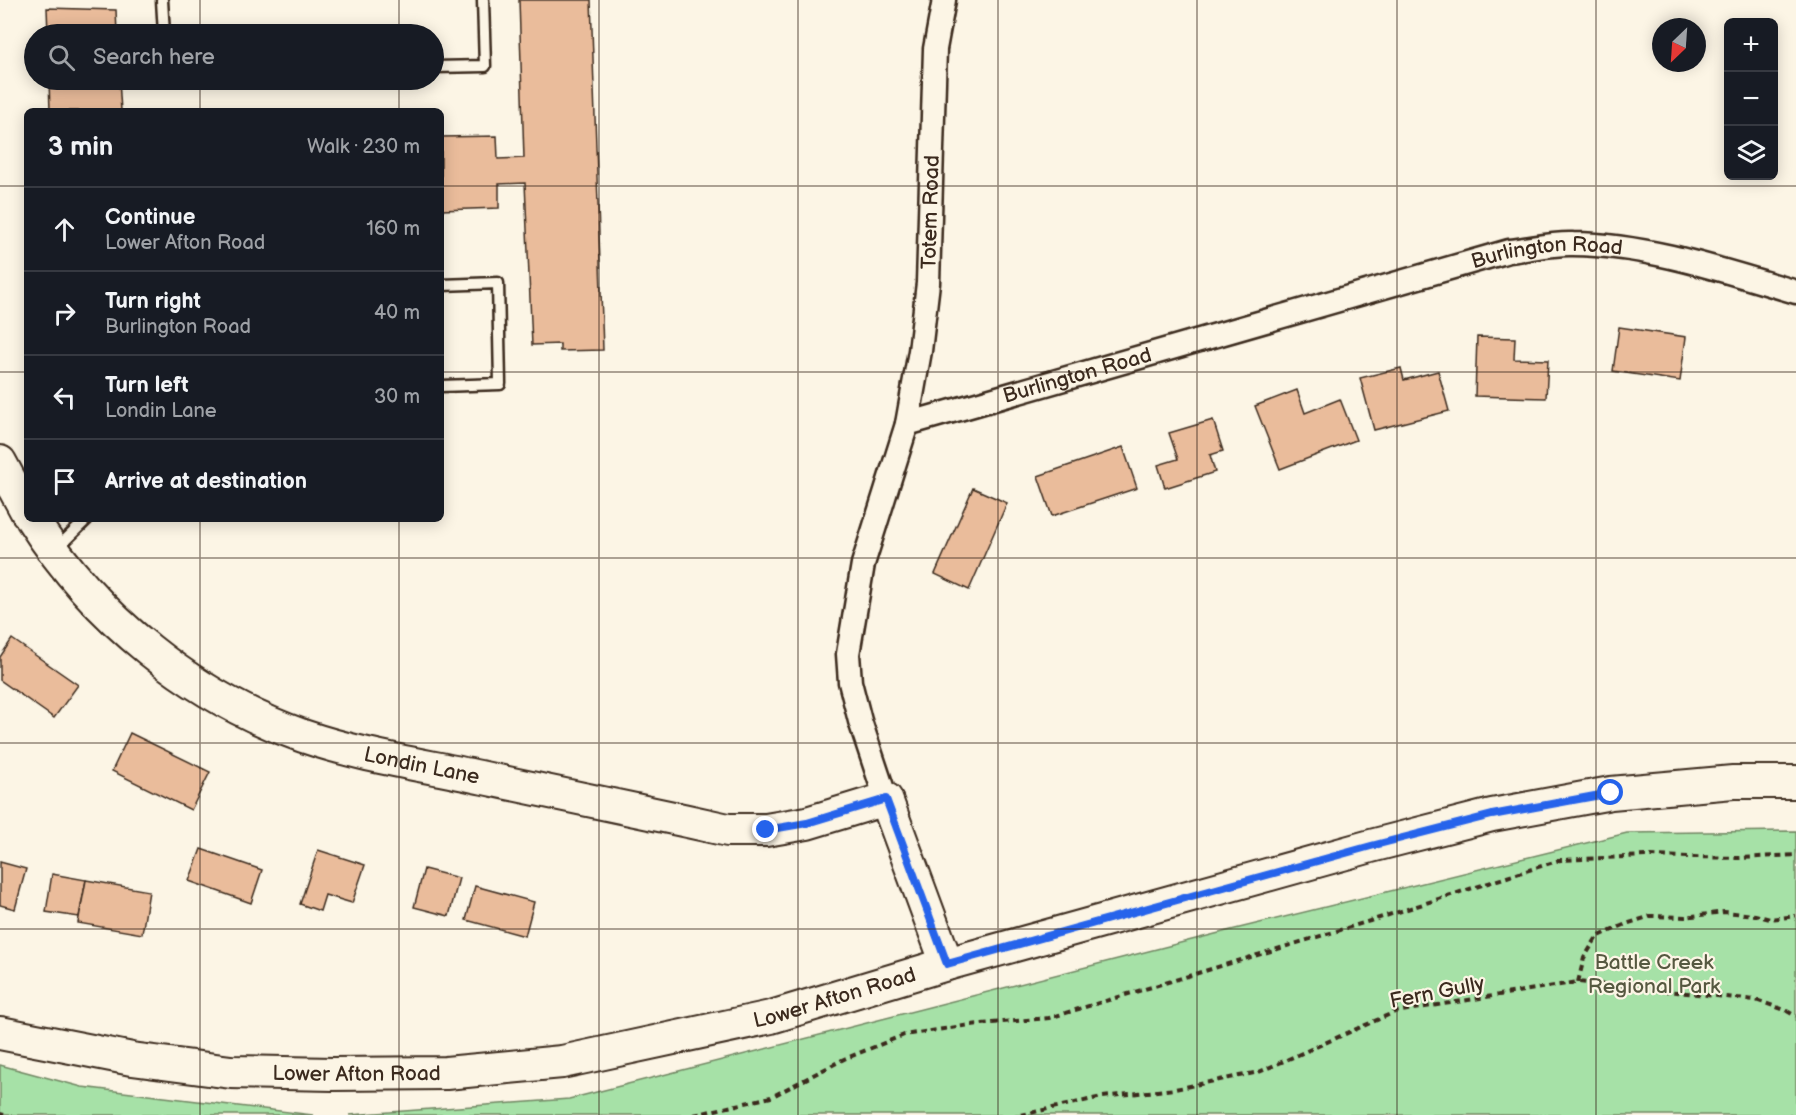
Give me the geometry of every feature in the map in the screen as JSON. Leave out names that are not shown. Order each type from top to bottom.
[{"type":"main road","points":[[0,462],[24,506]]},
{"type":"main road","name":"Londin Lane","points":[[34,522],[53,552],[97,604],[141,644],[198,685],[252,715],[304,736],[375,755],[728,830],[766,830],[807,823],[886,799]]},
{"type":"main road","name":"Lower Afton Road","points":[[0,1033],[132,1059],[231,1072],[446,1073],[562,1062],[771,1017],[947,964],[1325,858],[1492,815],[1611,793],[1733,782],[1796,782]]},
{"type":"main road","points":[[886,799],[947,964]]},
{"type":"street","name":"Totem Road","points":[[907,424],[920,351],[928,283],[935,49],[944,0]]},
{"type":"street","name":"Burlington Road","points":[[907,424],[1509,251],[1572,244],[1635,250],[1695,262],[1796,292]]},
{"type":"street","points":[[886,799],[860,721],[850,682],[848,654],[863,564],[907,424]]},
{"type":"lane","points":[[162,0],[163,24]]},
{"type":"lane","points":[[444,67],[485,66],[483,0]]},
{"type":"lane","points":[[444,285],[498,283],[500,384],[444,386]]},
{"type":"lane","points":[[53,552],[84,522]]},
{"type":"path","points":[[694,1115],[771,1097],[844,1059],[904,1035],[970,1025],[1049,1018],[1370,921],[1560,860],[1645,856],[1740,858],[1796,855]]},
{"type":"path","points":[[1578,982],[1584,958],[1597,937],[1634,921],[1651,916],[1685,916],[1724,912],[1770,919],[1796,916]]},
{"type":"path","name":"Fern Gully","points":[[1021,1115],[1102,1098],[1174,1089],[1259,1071],[1395,1012],[1578,982],[1756,1000],[1785,1010],[1796,1017]]},
{"type":"green space","name":"Battle Creek Regional Park","points":[[1796,831],[1796,1115],[349,1115],[569,1099],[1227,931],[1627,833]]},
{"type":"green space","points":[[0,1065],[82,1087],[313,1115],[0,1115]]},
{"type":"building","points":[[519,0],[591,0],[603,350],[560,351],[560,344],[532,345],[525,183],[499,184],[499,208],[444,210],[444,137],[497,136],[498,159],[524,158]]},
{"type":"building","points":[[47,8],[116,10],[117,24],[48,24]]},
{"type":"building","points":[[49,90],[120,90],[121,108],[50,108]]},
{"type":"building","points":[[1619,327],[1686,337],[1680,381],[1613,371]]},
{"type":"building","points":[[1477,337],[1515,338],[1514,359],[1548,360],[1546,398],[1475,396]]},
{"type":"building","points":[[1401,368],[1404,380],[1438,371],[1449,411],[1374,430],[1360,378]]},
{"type":"building","points":[[1297,390],[1305,413],[1340,399],[1356,440],[1280,469],[1255,406]]},
{"type":"building","points":[[1213,420],[1223,451],[1210,455],[1215,472],[1165,488],[1158,465],[1178,459],[1169,433]]},
{"type":"building","points":[[1123,447],[1137,488],[1052,516],[1038,476]]},
{"type":"building","points":[[973,488],[1007,503],[969,590],[935,574]]},
{"type":"building","points":[[12,639],[78,685],[54,718],[0,680],[0,657]]},
{"type":"building","points":[[130,733],[210,772],[191,810],[112,771]]},
{"type":"building","points":[[201,849],[262,870],[251,903],[189,881]]},
{"type":"building","points":[[318,850],[365,865],[352,903],[325,895],[320,911],[300,904]]},
{"type":"building","points":[[0,862],[26,869],[15,909],[0,905]]},
{"type":"building","points":[[424,869],[459,878],[449,916],[414,907]]},
{"type":"building","points":[[52,874],[86,880],[79,917],[46,912]]},
{"type":"building","points":[[86,880],[149,891],[142,934],[78,923]]},
{"type":"building","points":[[475,886],[534,902],[525,936],[466,920]]},
{"type":"route","points":[[766,830],[807,823],[886,799],[947,964],[1371,846],[1492,815],[1611,793]]}]
